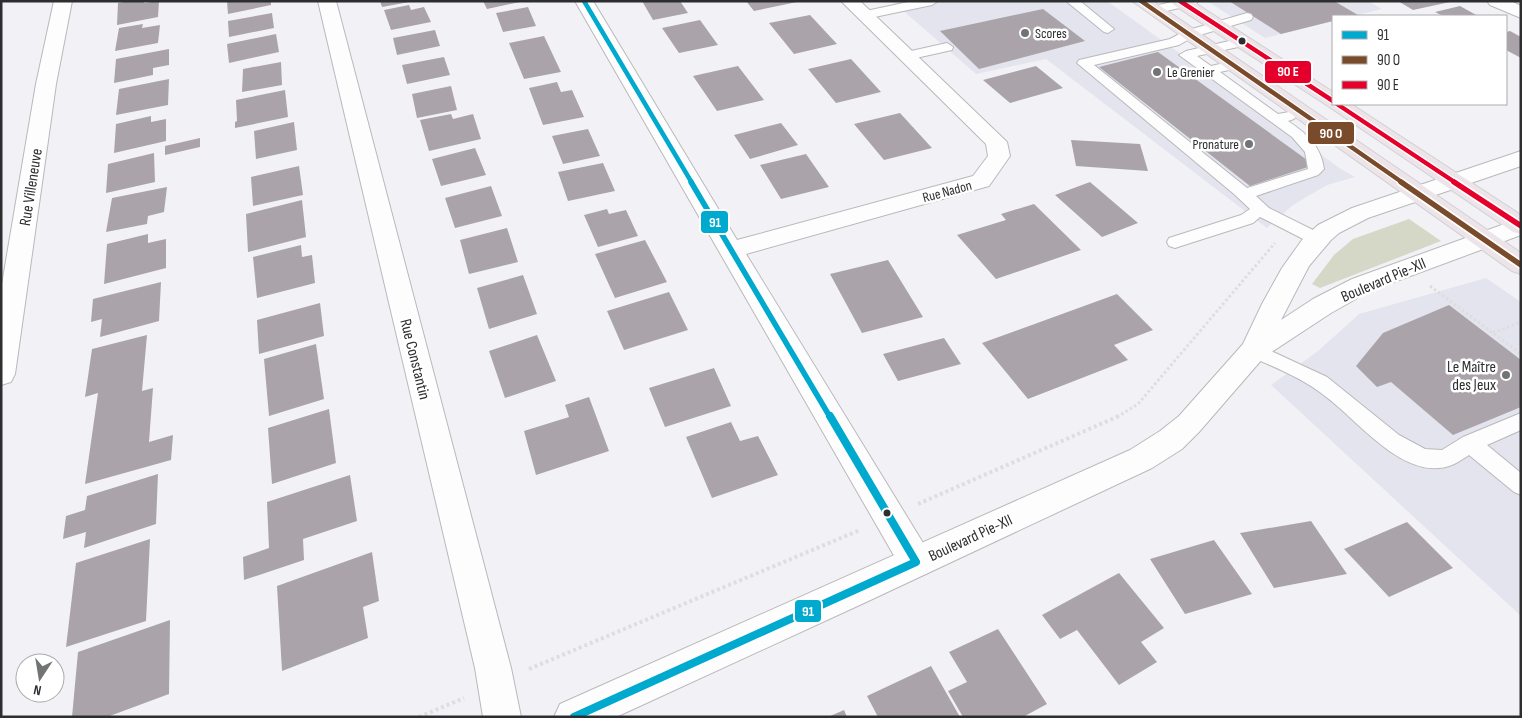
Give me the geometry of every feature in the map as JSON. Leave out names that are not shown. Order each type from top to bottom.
[{"type":"main road","points":[[1185,2],[1218,27],[1332,101]]},
{"type":"main road","points":[[1147,6],[1521,265]]},
{"type":"main road","points":[[1339,105],[1521,226]]},
{"type":"street","name":"Rue Villeneuve","points":[[1,374],[46,84],[63,1]]},
{"type":"street","name":"Rue Constantin","points":[[327,1],[493,668],[502,717]]},
{"type":"street","points":[[584,1],[916,562]]},
{"type":"street","points":[[1496,1],[1521,13]]},
{"type":"street","name":"Rue Nadon","points":[[731,250],[981,182],[999,156],[996,142],[858,8]]},
{"type":"street","name":"Boulevard Pie-XII","points":[[1254,350],[1283,285],[1323,233],[1348,219],[1453,180],[1521,158]]},
{"type":"street","name":"Boulevard Pie-XII","points":[[573,717],[1141,459],[1189,424],[1254,350],[1322,306],[1361,285],[1521,226]]},
{"type":"lane","points":[[1072,1],[1108,28]]},
{"type":"lane","points":[[858,8],[927,2]]},
{"type":"lane","points":[[1147,6],[1185,2]]},
{"type":"lane","points":[[1247,17],[1189,34],[1174,42],[1084,63],[1260,209],[1317,239]]},
{"type":"lane","points":[[1242,42],[1186,55],[1310,144],[1316,164],[1313,172],[1244,194]]},
{"type":"lane","points":[[908,56],[947,47]]},
{"type":"lane","points":[[1209,71],[1233,65]]},
{"type":"lane","points":[[1276,120],[1302,112]]},
{"type":"lane","points":[[1310,144],[1337,136]]},
{"type":"lane","points":[[1175,242],[1247,219],[1260,209]]},
{"type":"lane","points":[[1254,350],[1319,381],[1411,454],[1436,460],[1448,458],[1470,443],[1521,420]]},
{"type":"lane","points":[[1470,443],[1521,486]]},
{"type":"path","points":[[928,500],[1111,421],[1138,404],[1281,236]]},
{"type":"path","points":[[1430,286],[1521,354]]},
{"type":"path","points":[[1493,333],[1521,322]]},
{"type":"path","points":[[524,671],[856,531]]},
{"type":"path","points":[[419,717],[452,702]]},
{"type":"shaded area","points":[[892,1],[1107,1],[1341,169],[1355,177],[1327,185],[1293,205],[1267,228],[1046,59],[976,74]]},
{"type":"shaded area","points":[[1207,1],[1368,1],[1382,9],[1357,15],[1332,15],[1332,21],[1265,38]]},
{"type":"shaded area","points":[[1486,278],[1521,302],[1521,616],[1271,385],[1318,351],[1359,314]]},
{"type":"green space","points":[[1409,219],[1441,241],[1320,288],[1312,284],[1334,255],[1353,239]]},
{"type":"building","points":[[144,1],[144,3],[159,1],[158,17],[117,25],[118,3]]},
{"type":"building","points":[[227,1],[271,1],[271,5],[228,14]]},
{"type":"building","points":[[380,1],[408,1],[409,2],[382,7]]},
{"type":"building","points":[[483,1],[520,1],[520,2],[487,9]]},
{"type":"building","points":[[642,1],[680,1],[688,13],[653,20]]},
{"type":"building","points":[[746,1],[797,1],[797,2],[754,11]]},
{"type":"building","points":[[1229,1],[1334,1],[1358,15],[1332,15],[1332,21],[1281,34]]},
{"type":"building","points":[[1398,1],[1450,1],[1450,2],[1413,10]]},
{"type":"building","points":[[409,5],[411,10],[424,7],[431,22],[391,30],[384,10]]},
{"type":"building","points":[[1460,6],[1476,15],[1441,15],[1435,12]]},
{"type":"building","points":[[528,7],[536,26],[503,32],[496,13]]},
{"type":"building","points":[[1043,9],[1085,41],[979,69],[940,31]]},
{"type":"building","points":[[272,13],[274,28],[229,37],[228,21]]},
{"type":"building","points":[[810,15],[837,44],[794,54],[769,23]]},
{"type":"building","points":[[700,20],[718,45],[679,53],[662,28]]},
{"type":"building","points":[[143,24],[142,28],[160,25],[158,43],[115,51],[119,28]]},
{"type":"building","points":[[435,30],[440,46],[397,55],[393,38]]},
{"type":"building","points":[[1510,31],[1521,37],[1521,58],[1507,51],[1507,32]]},
{"type":"building","points":[[276,34],[279,52],[229,63],[227,44]]},
{"type":"building","points":[[544,36],[561,72],[524,79],[509,43]]},
{"type":"building","points":[[169,49],[169,65],[153,68],[153,75],[114,83],[116,59]]},
{"type":"building","points":[[1158,52],[1314,165],[1250,186],[1099,67]]},
{"type":"building","points":[[444,57],[450,75],[407,84],[402,65]]},
{"type":"building","points":[[851,59],[881,92],[836,103],[808,69]]},
{"type":"building","points":[[281,62],[282,85],[242,92],[243,69]]},
{"type":"building","points":[[738,66],[764,100],[717,111],[693,76]]},
{"type":"building","points":[[1036,66],[1063,88],[1010,103],[983,80]]},
{"type":"building","points":[[169,79],[168,105],[116,115],[119,89]]},
{"type":"building","points":[[557,82],[561,92],[572,90],[584,117],[543,125],[529,88]]},
{"type":"building","points":[[451,86],[457,110],[417,118],[412,94]]},
{"type":"building","points":[[285,90],[288,117],[235,128],[235,122],[237,121],[236,100]]},
{"type":"building","points":[[900,113],[932,148],[884,160],[854,124]]},
{"type":"building","points":[[451,114],[453,119],[473,114],[481,139],[429,151],[420,120]]},
{"type":"building","points":[[151,116],[151,122],[166,119],[166,141],[114,153],[116,124]]},
{"type":"building","points":[[294,122],[297,150],[256,159],[254,131]]},
{"type":"building","points":[[781,123],[798,145],[750,159],[734,135]]},
{"type":"building","points":[[588,129],[600,156],[563,164],[552,136]]},
{"type":"building","points":[[200,138],[200,147],[165,155],[165,146]]},
{"type":"building","points":[[1071,140],[1140,144],[1148,171],[1076,166]]},
{"type":"building","points":[[475,148],[486,175],[441,186],[432,159]]},
{"type":"building","points":[[154,153],[155,182],[106,193],[108,164]]},
{"type":"building","points":[[806,154],[829,187],[781,199],[760,165]]},
{"type":"building","points":[[603,163],[615,191],[568,201],[558,172]]},
{"type":"building","points":[[299,166],[303,195],[253,206],[251,177]]},
{"type":"building","points":[[1090,182],[1138,223],[1102,237],[1055,195]]},
{"type":"building","points":[[491,186],[502,216],[455,228],[445,198]]},
{"type":"building","points":[[167,187],[164,212],[148,216],[147,224],[106,232],[112,198]]},
{"type":"building","points":[[302,200],[306,237],[248,252],[246,214]]},
{"type":"building","points":[[1034,204],[1081,250],[996,279],[957,235],[1006,220],[1001,214]]},
{"type":"building","points":[[607,209],[609,214],[626,210],[638,236],[598,247],[584,215]]},
{"type":"building","points":[[507,228],[518,262],[469,274],[460,240]]},
{"type":"building","points":[[148,234],[148,243],[166,239],[166,268],[104,284],[107,244]]},
{"type":"building","points":[[645,240],[667,282],[615,298],[595,254]]},
{"type":"building","points":[[301,245],[302,257],[312,255],[315,283],[257,298],[253,257]]},
{"type":"building","points":[[888,260],[923,317],[862,333],[830,274]]},
{"type":"building","points":[[523,275],[537,314],[489,329],[477,288]]},
{"type":"building","points":[[161,282],[159,321],[100,337],[102,319],[91,322],[93,299]]},
{"type":"building","points":[[669,292],[688,330],[624,350],[607,311]]},
{"type":"building","points":[[1117,294],[1153,330],[1114,345],[1128,360],[1028,399],[982,343]]},
{"type":"building","points":[[320,303],[324,336],[259,354],[257,320]]},
{"type":"building","points":[[1449,305],[1521,360],[1521,407],[1453,435],[1391,382],[1377,387],[1356,366],[1383,333]]},
{"type":"building","points":[[147,335],[142,391],[153,388],[149,442],[173,435],[171,460],[85,484],[98,393],[85,397],[92,349]]},
{"type":"building","points":[[537,335],[556,381],[505,398],[489,351]]},
{"type":"building","points":[[944,338],[961,364],[898,381],[883,354]]},
{"type":"building","points":[[316,344],[324,399],[269,416],[264,359]]},
{"type":"building","points":[[714,368],[731,406],[665,427],[649,388]]},
{"type":"building","points":[[589,397],[609,451],[536,475],[524,431],[569,417],[565,405]]},
{"type":"building","points":[[329,409],[336,463],[272,484],[268,428]]},
{"type":"building","points":[[731,422],[740,441],[758,436],[778,475],[712,498],[686,437]]},
{"type":"building","points":[[158,474],[156,524],[84,548],[86,532],[63,539],[66,516],[85,510],[87,496]]},
{"type":"building","points":[[350,475],[357,521],[303,539],[304,560],[244,580],[243,557],[269,548],[267,502]]},
{"type":"building","points":[[1311,521],[1347,574],[1274,588],[1240,533]]},
{"type":"building","points":[[1407,522],[1453,568],[1389,597],[1344,549]]},
{"type":"building","points":[[150,539],[146,621],[66,647],[76,563]]},
{"type":"building","points":[[1214,540],[1252,594],[1185,614],[1150,559]]},
{"type":"building","points":[[372,552],[379,601],[363,607],[368,638],[282,671],[277,586]]},
{"type":"building","points":[[1119,573],[1164,628],[1141,642],[1157,662],[1119,685],[1077,630],[1060,639],[1042,615]]},
{"type":"building","points":[[170,620],[169,694],[107,717],[72,717],[78,652]]},
{"type":"building","points":[[998,629],[1047,704],[1023,717],[963,717],[948,691],[967,682],[949,652]]},
{"type":"building","points":[[931,666],[960,717],[878,717],[867,696]]},
{"type":"building","points":[[844,710],[847,717],[828,717]]},
{"type":"transit line","name":"91","points":[[574,717],[916,562],[584,1]]},
{"type":"transit line","points":[[1141,1],[1521,265]]},
{"type":"transit line","points":[[1180,1],[1332,100]]},
{"type":"transit line","points":[[1339,105],[1521,226]]},
{"type":"place","name":"Scores","points":[[1025,33]]},
{"type":"place","name":"Le Grenier","points":[[1157,72]]},
{"type":"place","name":"Pronature","points":[[1249,144]]},
{"type":"place","name":"Le Maître des Jeux","points":[[1506,375]]}]
